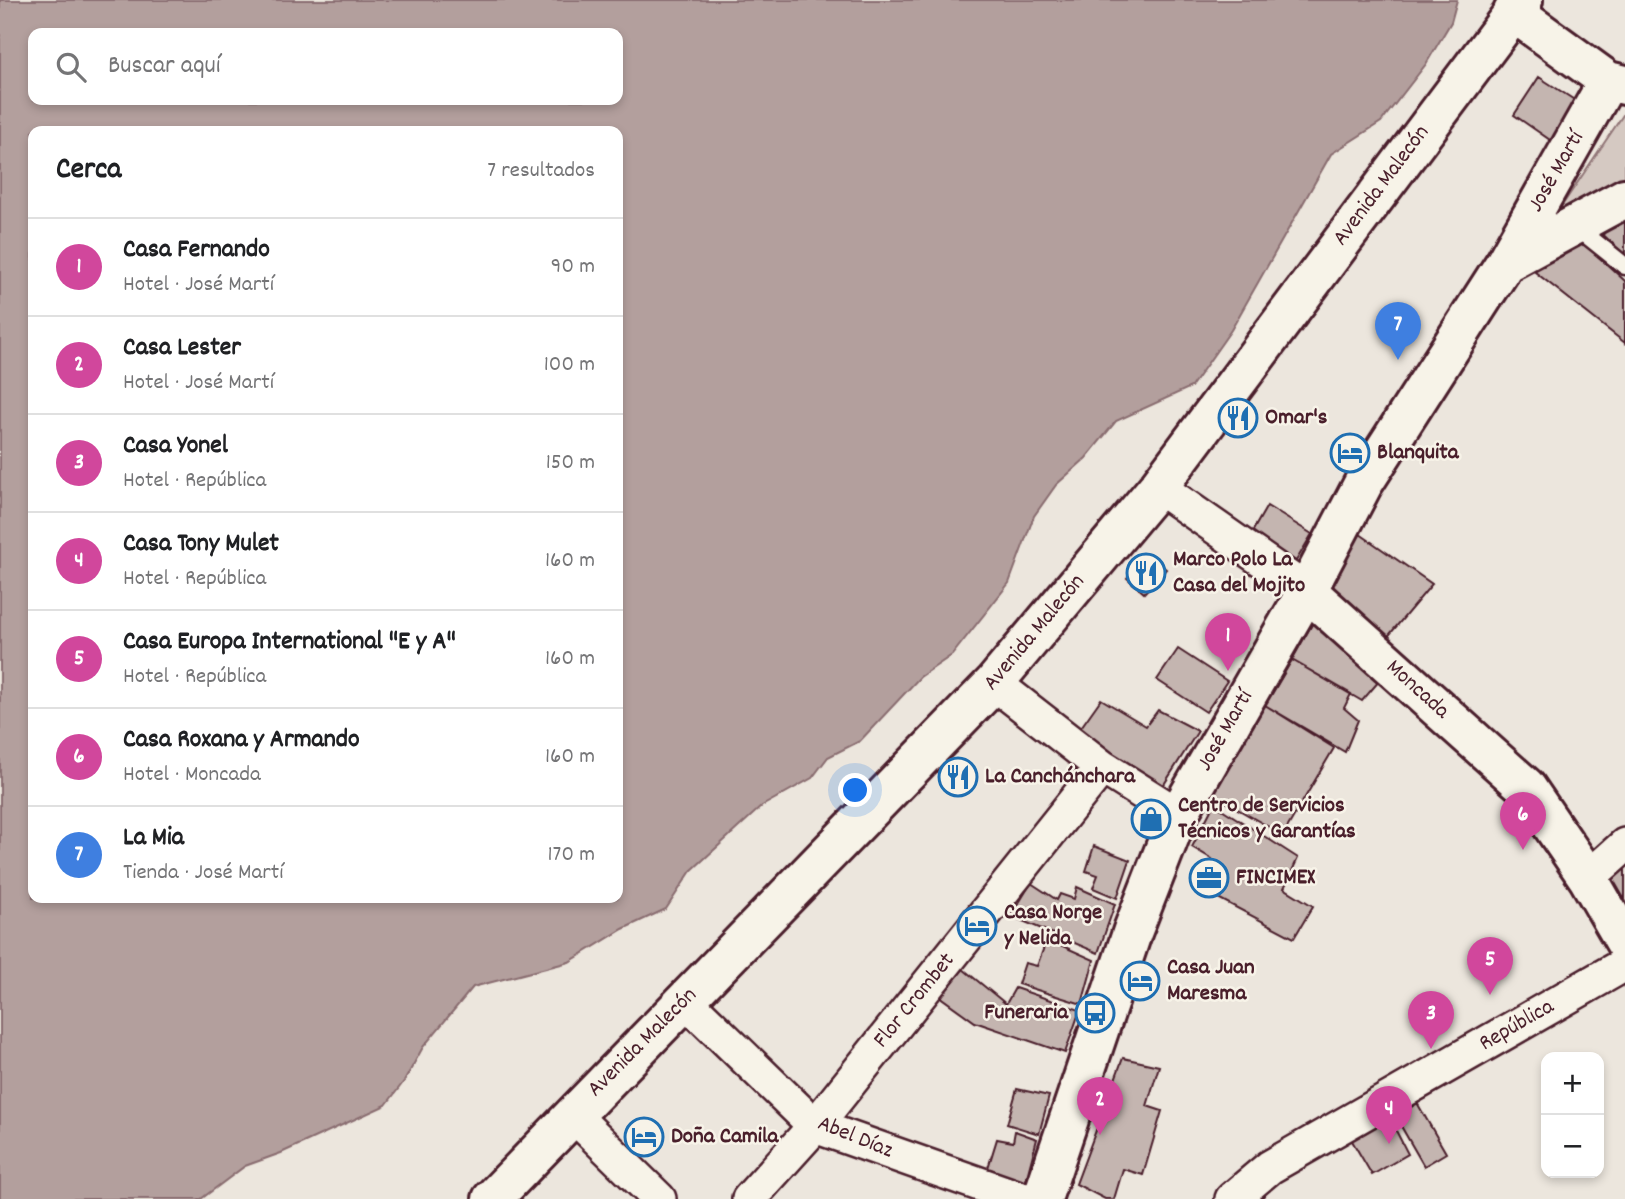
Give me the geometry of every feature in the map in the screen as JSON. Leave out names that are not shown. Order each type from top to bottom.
[{"type":"main road","points":[[1518,6],[1617,83]]},
{"type":"main road","name":"Avenida Malecón","points":[[492,1199],[994,683],[1158,487],[1518,6]]},
{"type":"main road","name":"José Martí","points":[[1041,1197],[1133,930],[1178,814],[1307,591],[1363,484],[1617,83]]},
{"type":"main road","name":"José Martí","points":[[1505,263],[1625,198]]},
{"type":"main road","name":"Moncada","points":[[1307,591],[1526,787],[1588,878],[1625,942]]},
{"type":"street","name":"Moncada","points":[[1158,487],[1307,591]]},
{"type":"street","points":[[994,683],[1102,767],[1178,814]]},
{"type":"street","name":"Flor Crombet","points":[[750,1199],[815,1126],[1102,767]]},
{"type":"street","points":[[1588,878],[1625,845]]},
{"type":"street","name":"República","points":[[1232,1199],[1270,1167],[1625,964]]},
{"type":"street","name":"Abel Díaz","points":[[686,1001],[815,1126],[1041,1197]]},
{"type":"street","points":[[572,1114],[659,1199]]},
{"type":"lane","points":[[1575,225],[1625,266]]},
{"type":"shaded area","points":[[0,0],[1457,0],[1451,22],[1426,64],[1381,122],[1331,154],[1231,330],[1191,387],[1116,421],[1086,458],[1056,485],[1034,516],[1009,583],[952,655],[920,677],[860,741],[828,757],[812,778],[762,806],[691,871],[666,909],[623,929],[569,962],[473,987],[423,1047],[405,1080],[386,1105],[281,1153],[245,1166],[201,1199],[0,1199]]},
{"type":"shaded area","points":[[1625,112],[1625,177],[1555,216]]},
{"type":"building","points":[[1539,77],[1579,103],[1553,142],[1514,115]]},
{"type":"building","points":[[1625,210],[1625,255],[1597,229]]},
{"type":"building","points":[[1578,238],[1625,281],[1625,343],[1530,268]]},
{"type":"building","points":[[1267,506],[1312,534],[1296,561],[1251,534]]},
{"type":"building","points":[[1360,534],[1432,584],[1385,640],[1328,590]]},
{"type":"building","name":"Marco Polo La Casa del Mojito","points":[[1148,554],[1166,569],[1144,593],[1127,578]]},
{"type":"building","points":[[1317,615],[1386,673],[1362,701],[1292,660]]},
{"type":"building","points":[[1178,649],[1227,681],[1206,712],[1157,680]]},
{"type":"building","points":[[1292,660],[1351,694],[1344,708],[1358,720],[1345,752],[1265,705]]},
{"type":"building","points":[[1101,699],[1146,726],[1158,710],[1198,731],[1161,789],[1077,733]]},
{"type":"building","points":[[1265,705],[1334,748],[1283,835],[1213,795]]},
{"type":"building","points":[[1214,804],[1298,858],[1284,888],[1313,906],[1294,938],[1199,888],[1212,859],[1192,847]]},
{"type":"building","points":[[1094,846],[1130,860],[1117,898],[1093,888],[1098,875],[1086,871]]},
{"type":"building","points":[[1625,867],[1625,921],[1604,885]]},
{"type":"building","points":[[1031,883],[1057,900],[1060,894],[1074,899],[1077,887],[1115,904],[1098,953],[1011,916]]},
{"type":"building","points":[[1047,939],[1094,960],[1082,1004],[1018,984],[1025,963],[1037,966]]},
{"type":"building","points":[[963,969],[1006,1004],[1015,988],[1080,1010],[1065,1053],[975,1022],[939,996]]},
{"type":"building","points":[[1123,1058],[1159,1066],[1147,1106],[1162,1111],[1143,1175],[1123,1169],[1114,1199],[1105,1199],[1076,1184]]},
{"type":"building","points":[[1017,1089],[1049,1096],[1039,1134],[1007,1124]]},
{"type":"building","points":[[1416,1101],[1446,1153],[1424,1166],[1394,1114]]},
{"type":"building","points":[[1389,1117],[1408,1154],[1372,1175],[1351,1139]]},
{"type":"building","points":[[1015,1131],[1037,1139],[1025,1184],[988,1168],[997,1139],[1013,1142]]},
{"type":"place","name":"La Mia","points":[[1398,360]]},
{"type":"place","name":"Omar's","points":[[1238,418]]},
{"type":"place","name":"Blanquita","points":[[1350,453]]},
{"type":"place","name":"Marco Polo La Casa del Mojito","points":[[1146,573]]},
{"type":"place","name":"Casa Fernando","points":[[1228,671]]},
{"type":"place","name":"La Canchánchara","points":[[958,777]]},
{"type":"place","name":"Centro de Servicios Técnicos y Garantías","points":[[1151,819]]},
{"type":"place","name":"Casa Roxana y Armando","points":[[1523,850]]},
{"type":"place","name":"FINCIMEX","points":[[1209,878]]},
{"type":"place","name":"Casa Norge y Nelida","points":[[977,926]]},
{"type":"place","name":"Casa Juan Maresma","points":[[1140,981]]},
{"type":"place","name":"Casa Europa International \"E y A\"","points":[[1490,995]]},
{"type":"place","name":"Funeraria","points":[[1095,1013]]},
{"type":"place","name":"Casa Yonel","points":[[1431,1049]]},
{"type":"place","name":"Casa Lester","points":[[1100,1135]]},
{"type":"place","name":"Doña Camila","points":[[644,1137]]},
{"type":"place","name":"Casa Tony Mulet","points":[[1389,1144]]}]
